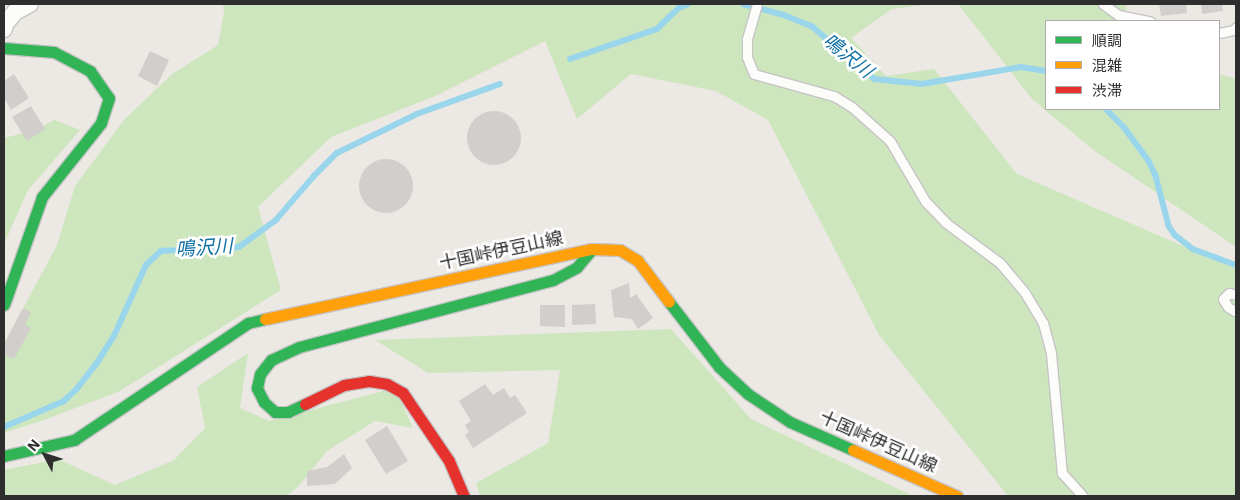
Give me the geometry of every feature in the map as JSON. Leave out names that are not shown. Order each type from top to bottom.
[{"type":"main road","points":[[4,48],[54,52],[90,71],[109,98],[102,123],[42,197],[4,305]]},
{"type":"main road","points":[[464,496],[449,461],[403,393],[387,384],[369,381],[344,385],[288,412],[275,412],[264,402],[257,388],[260,374],[271,360],[299,347],[553,280],[576,267],[592,249]]},
{"type":"main road","name":"十国峠伊豆山線","points":[[4,456],[74,440],[248,323],[592,249],[620,250],[638,261],[719,367],[748,394],[790,422],[956,496]]},
{"type":"street","points":[[4,29],[5,24],[15,12],[30,4]]},
{"type":"lane","points":[[757,4],[747,40],[747,57],[754,74],[834,96],[853,108],[890,140],[925,201],[946,223],[1000,263],[1025,293],[1043,323],[1051,353],[1062,473],[1083,496]]},
{"type":"lane","points":[[1103,4],[1118,14],[1145,20]]},
{"type":"lane","points":[[1220,33],[1235,30],[1236,27]]},
{"type":"lane","points":[[1236,295],[1229,293],[1223,299],[1228,307],[1236,312]]},
{"type":"green space","points":[[223,4],[930,4],[892,9],[851,38],[886,76],[934,69],[1017,174],[1236,269],[1236,496],[1008,496],[879,335],[768,120],[716,91],[631,74],[577,119],[545,41],[433,97],[331,137],[258,207],[281,290],[120,391],[4,433],[4,344],[57,245],[75,186],[124,120],[172,74],[218,45],[224,12]]},
{"type":"green space","points":[[958,4],[1126,4],[1127,20],[1045,20],[1045,110],[1032,99]]},
{"type":"green space","points":[[1220,74],[1236,79],[1236,247],[1092,149],[1045,110],[1220,110]]},
{"type":"green space","points":[[55,120],[80,130],[28,190],[4,244],[4,138],[32,131]]},
{"type":"green space","points":[[671,329],[751,419],[913,496],[480,496],[476,483],[548,443],[560,370],[428,373],[375,340]]},
{"type":"green space","points":[[248,353],[240,408],[269,421],[395,388],[413,428],[375,421],[327,451],[299,486],[286,496],[4,496],[4,470],[58,459],[115,485],[174,460],[205,428],[197,387]]},
{"type":"building","points":[[1159,4],[1186,4],[1187,13],[1161,16]]},
{"type":"building","points":[[1201,4],[1222,4],[1223,11],[1202,14]]},
{"type":"building","points":[[150,51],[169,60],[157,86],[138,76]]},
{"type":"building","points":[[14,74],[29,98],[11,110],[4,98],[4,81]]},
{"type":"building","points":[[31,106],[45,129],[27,141],[12,117]]},
{"type":"building","points":[[494,111],[504,113],[513,119],[519,128],[521,138],[519,148],[513,157],[504,163],[494,165],[484,163],[475,157],[469,148],[467,138],[469,128],[475,119],[484,113]]},
{"type":"building","points":[[386,159],[396,161],[405,167],[411,176],[413,186],[411,196],[405,205],[396,211],[386,213],[376,211],[367,205],[361,196],[359,186],[361,176],[367,167],[376,161]]},
{"type":"building","points":[[629,283],[630,298],[636,294],[653,318],[638,329],[632,319],[614,317],[611,290]]},
{"type":"building","points":[[595,304],[596,324],[572,325],[572,305]]},
{"type":"building","points":[[540,305],[565,305],[565,327],[540,326]]},
{"type":"building","points":[[23,308],[31,312],[25,325],[31,328],[14,359],[4,354],[4,344]]},
{"type":"building","points":[[485,384],[493,395],[504,388],[510,398],[515,395],[527,413],[473,448],[465,435],[469,432],[465,425],[471,421],[459,401]]},
{"type":"building","points":[[387,426],[408,461],[386,474],[365,440]]},
{"type":"building","points":[[344,454],[352,468],[335,484],[307,486],[307,471],[327,467]]},
{"type":"waterway","name":"鳴沢川","points":[[570,59],[657,29],[679,8],[688,4]]},
{"type":"waterway","name":"鳴沢川","points":[[743,4],[784,15],[813,27],[875,79],[922,84],[1021,67],[1045,71]]},
{"type":"waterway","name":"鳴沢川","points":[[4,427],[64,401],[76,390],[97,363],[114,336],[146,265],[161,251],[239,247],[276,220],[314,176],[337,153],[417,114],[500,84]]},
{"type":"waterway","name":"鳴沢川","points":[[1107,110],[1124,127],[1149,161],[1156,176],[1169,226],[1175,235],[1193,249],[1236,265]]},
{"type":"traffic: fast","points":[[4,48],[54,52],[90,71],[109,98],[101,123],[42,197],[4,305]]},
{"type":"traffic: fast","points":[[305,404],[288,412],[275,412],[264,402],[257,388],[260,374],[271,360],[299,347],[553,280],[577,267],[592,249]]},
{"type":"traffic: fast","points":[[669,302],[719,367],[748,394],[790,422],[853,450]]},
{"type":"traffic: fast","points":[[4,456],[74,440],[248,323],[265,319]]},
{"type":"traffic: slow","points":[[265,319],[592,249],[620,250],[638,261],[669,302]]},
{"type":"traffic: slow","points":[[853,450],[957,496]]},
{"type":"traffic: jam","points":[[305,404],[344,385],[369,381],[387,384],[403,393],[449,461],[464,496]]}]
